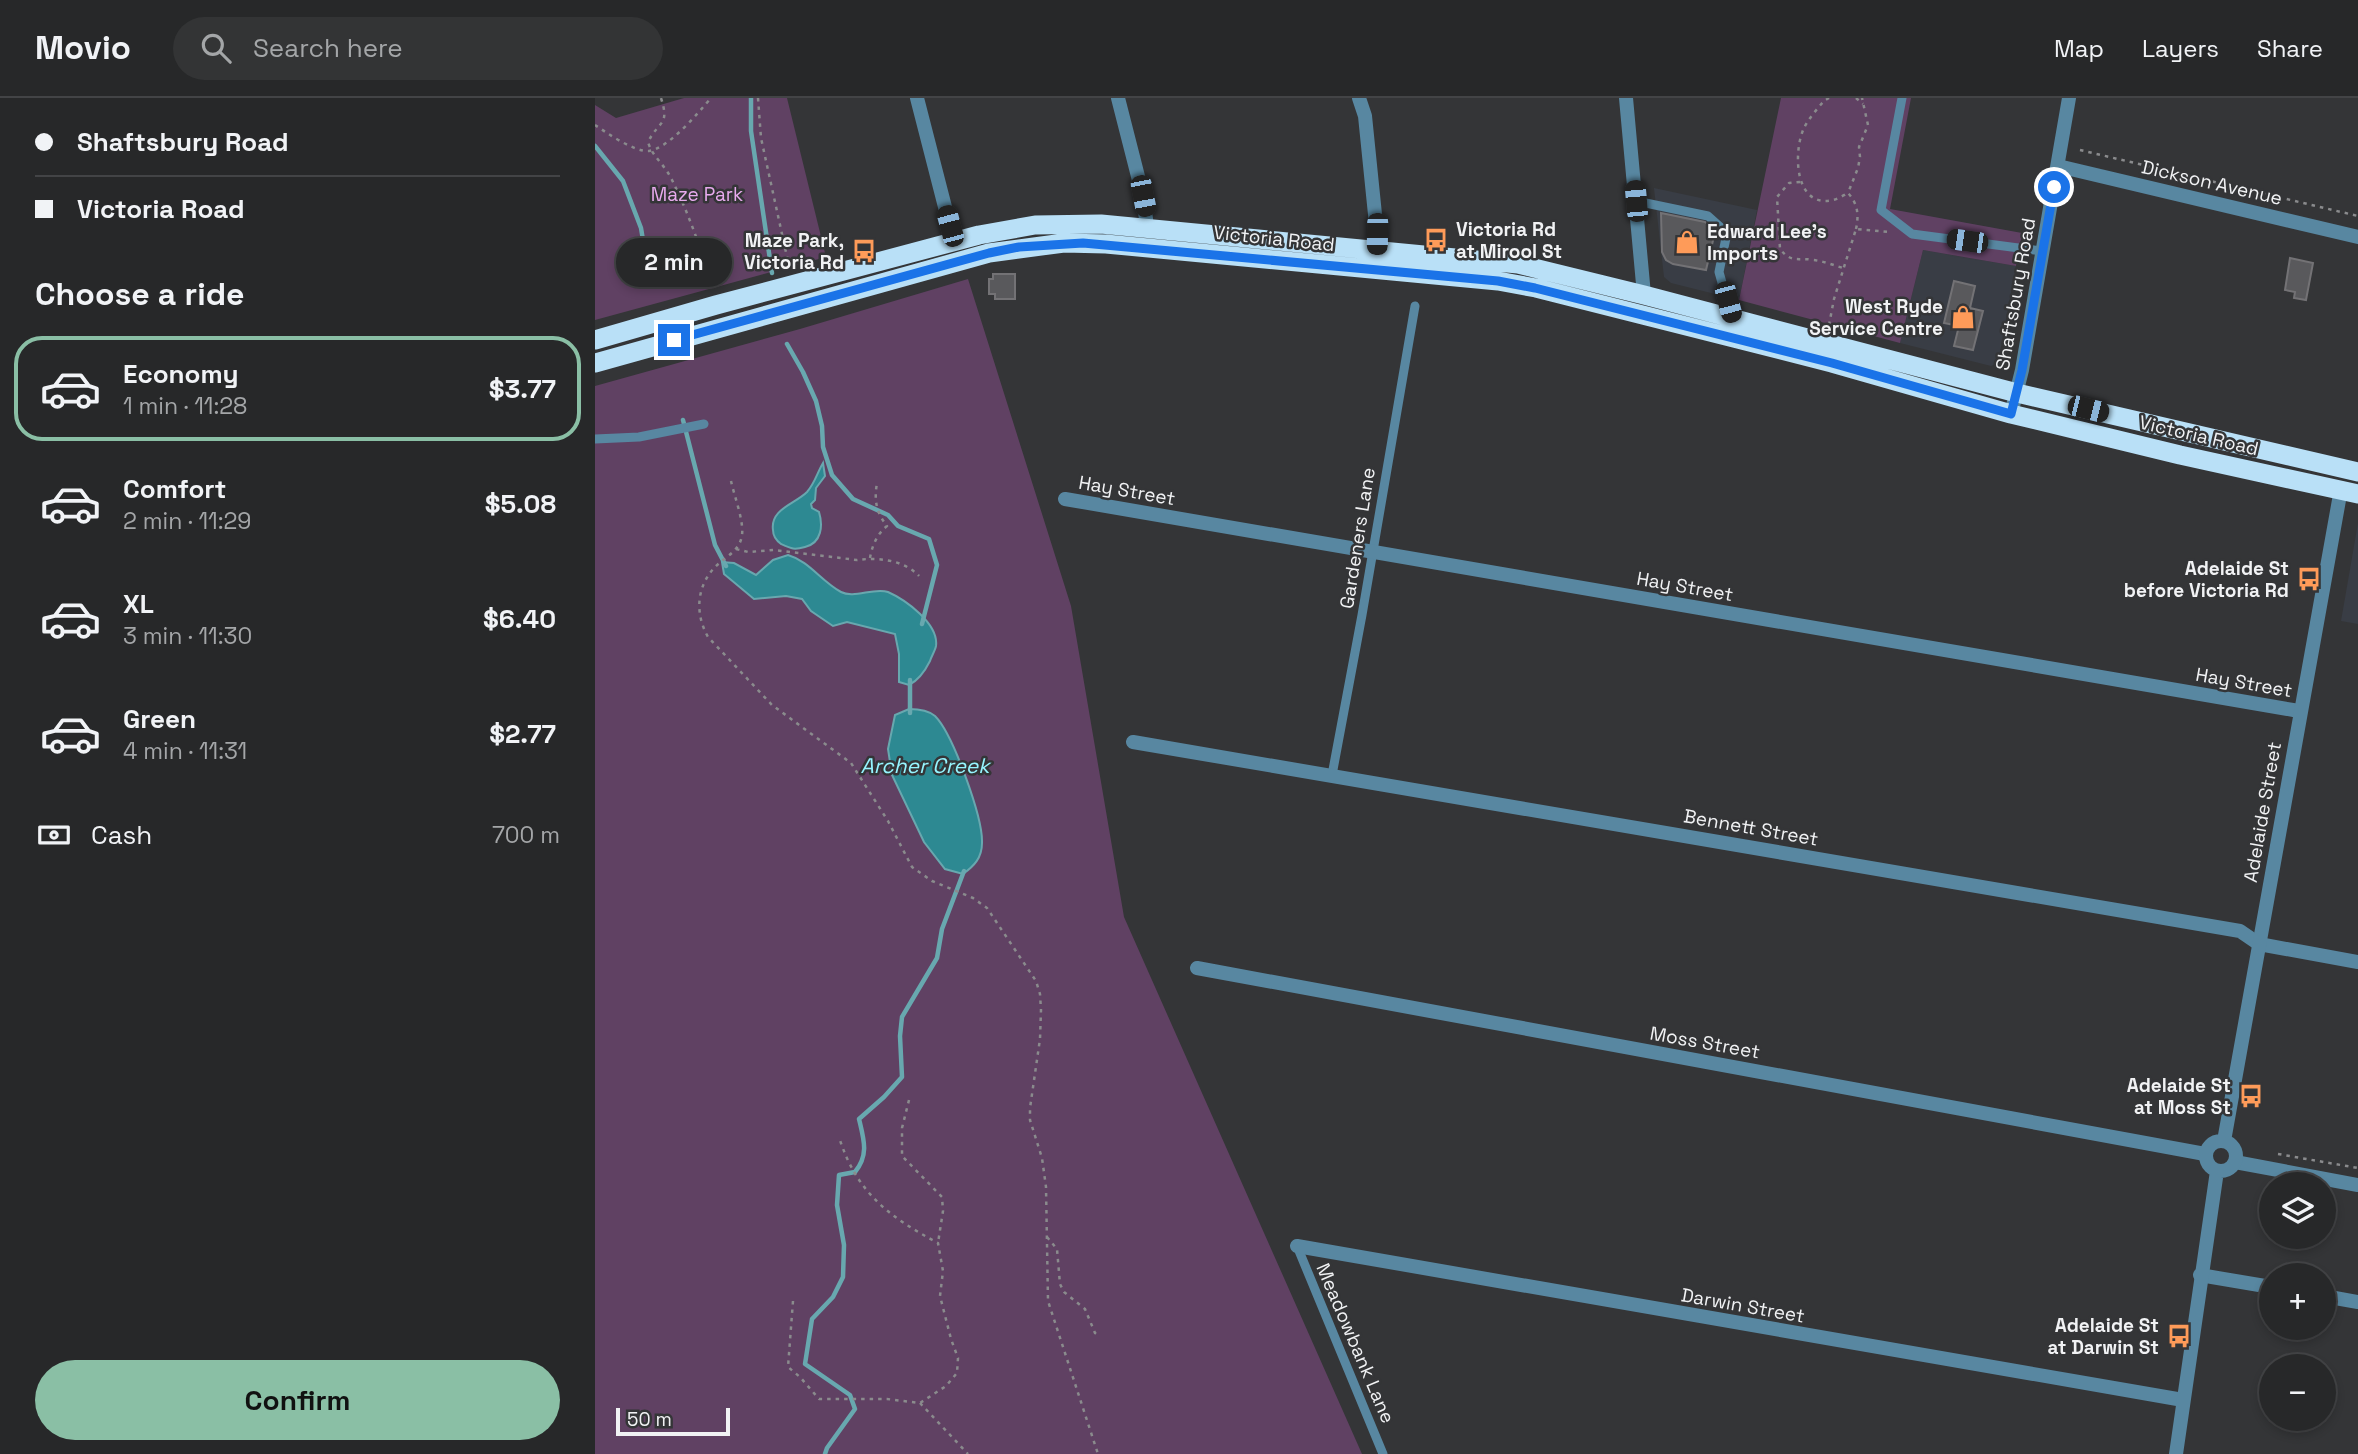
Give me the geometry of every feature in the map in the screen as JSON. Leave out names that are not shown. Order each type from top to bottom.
[{"type":"highway","name":"Victoria Road","points":[[595,341],[716,305],[954,242],[1035,225],[1101,224],[1518,264],[2017,393],[2351,471]]},
{"type":"highway","name":"Victoria Road","points":[[595,363],[967,258],[1019,247],[1083,243],[1486,280],[1535,288],[1832,363],[2011,414],[2180,455],[2349,491]]},
{"type":"highway","points":[[2349,491],[2351,471]]},
{"type":"street","points":[[916,98],[954,242]]},
{"type":"street","points":[[1118,98],[1143,196],[1147,228]]},
{"type":"street","points":[[1359,98],[1365,116],[1377,250]]},
{"type":"street","points":[[1626,98],[1644,295]]},
{"type":"street","name":"Shaftsbury Road","points":[[2011,414],[2017,393],[2069,98]]},
{"type":"street","name":"Dickson Avenue","points":[[2057,166],[2358,237]]},
{"type":"street","name":"Adelaide Street","points":[[2224,1141],[2299,711],[2349,491]]},
{"type":"street","name":"Hay Street","points":[[1065,499],[2299,711]]},
{"type":"street","name":"Bennett Street","points":[[1133,742],[2240,930],[2259,944],[2358,962]]},
{"type":"street","name":"Moss Street","points":[[1197,968],[2206,1154]]},
{"type":"street","points":[[2224,1141],[2234,1149],[2235,1162],[2228,1170],[2217,1171],[2207,1163],[2206,1154],[2210,1145],[2224,1141]]},
{"type":"street","points":[[2235,1162],[2358,1185]]},
{"type":"street","points":[[2176,1454],[2217,1171]]},
{"type":"street","name":"Darwin Street","points":[[1297,1247],[2183,1400]]},
{"type":"street","points":[[2200,1275],[2259,1285]]},
{"type":"street","points":[[2336,1298],[2358,1302]]},
{"type":"lane","points":[[1902,98],[1881,210],[1912,234],[2042,251]]},
{"type":"lane","points":[[1636,201],[1708,216],[1727,233],[1719,271],[1732,318]]},
{"type":"lane","name":"Gardeners Lane","points":[[1332,775],[1415,306]]},
{"type":"lane","points":[[595,439],[639,437],[702,425]]},
{"type":"lane","name":"Meadowbank Lane","points":[[1297,1247],[1383,1454]]},
{"type":"path","points":[[661,98],[665,112],[664,122],[648,142],[650,151],[670,175],[687,212],[714,293]]},
{"type":"path","points":[[595,125],[635,148],[650,151],[675,135],[711,98]]},
{"type":"path","points":[[758,98],[761,138],[790,271]]},
{"type":"path","points":[[1829,98],[1804,129],[1799,153],[1800,182],[1809,195],[1832,201],[1848,193],[1858,168],[1859,147],[1868,125],[1862,98]]},
{"type":"path","points":[[1856,98],[1863,104]]},
{"type":"path","name":"Dickson Avenue","points":[[2080,150],[2358,216]]},
{"type":"path","points":[[1800,182],[1789,183],[1777,198],[1780,249],[1785,255],[1801,261],[1809,259],[1844,268]]},
{"type":"path","points":[[1828,328],[1859,216],[1854,200],[1848,193]]},
{"type":"path","points":[[1856,229],[1912,234]]},
{"type":"path","points":[[731,481],[743,533],[736,549],[714,568],[703,586],[698,604],[700,624],[708,637],[772,705],[851,763],[888,821],[912,867],[932,881],[973,898],[988,908],[1036,981],[1040,994],[1040,1039],[1030,1120],[1042,1158],[1048,1301],[1098,1454]]},
{"type":"path","points":[[870,558],[881,531],[887,526],[879,515],[875,499],[877,483]]},
{"type":"path","points":[[736,549],[748,552],[773,550],[857,560],[870,558],[898,563],[919,576]]},
{"type":"path","points":[[793,1301],[788,1367],[819,1399],[887,1399],[921,1403],[947,1387],[957,1373],[958,1358],[940,1296],[943,1271],[938,1243],[943,1211],[942,1197],[902,1156],[902,1128],[909,1100]]},
{"type":"path","points":[[839,1137],[844,1154],[863,1187],[882,1209],[938,1243]]},
{"type":"path","points":[[2276,1153],[2358,1168]]},
{"type":"path","points":[[1047,1237],[1058,1250],[1060,1284],[1064,1292],[1085,1309],[1095,1333],[1100,1336]]},
{"type":"path","points":[[921,1403],[968,1454]]},
{"type":"shaded area","points":[[1654,188],[1757,210],[1739,300],[1671,283],[1664,277]]},
{"type":"shaded area","points":[[1923,250],[2016,266],[1998,363],[1991,366],[1900,343]]},
{"type":"shaded area","points":[[2358,523],[2358,624],[2341,621]]},
{"type":"green space","name":"Maze Park","points":[[684,98],[787,98],[826,257],[595,320],[595,105],[616,118]]},
{"type":"green space","points":[[1781,98],[1911,98],[1890,209],[2022,233],[2016,266],[1923,250],[1900,343],[1739,300]]},
{"type":"green space","points":[[968,279],[1071,606],[1124,917],[1362,1454],[595,1454],[595,386]]},
{"type":"water","points":[[823,463],[825,476],[816,488],[815,500],[811,504],[812,508],[819,512],[821,528],[818,538],[811,545],[798,548],[781,544],[773,532],[775,517],[807,492]]},
{"type":"water","points":[[788,555],[802,562],[841,592],[888,592],[920,614],[932,629],[936,646],[919,678],[909,685],[899,682],[899,654],[895,634],[847,622],[833,626],[811,611],[802,599],[786,596],[754,599],[724,574],[722,562],[734,563],[756,575],[773,560]]},
{"type":"water","name":"Archer Creek","points":[[909,709],[929,712],[942,726],[958,758],[978,815],[981,853],[971,868],[963,874],[945,869],[924,842],[892,775],[888,749],[895,715]]},
{"type":"building","name":"Edward Lee's Imports","points":[[1661,213],[1705,222],[1715,232],[1706,270],[1673,264],[1666,260],[1662,252]]},
{"type":"building","points":[[2290,258],[2313,263],[2306,300],[2294,298],[2295,292],[2285,290]]},
{"type":"building","points":[[993,274],[1015,274],[1015,299],[995,299],[995,294],[989,294],[989,279],[993,279]]},
{"type":"building","name":"West Ryde Service Centre","points":[[1954,281],[1975,286],[1970,308],[1983,311],[1973,350],[1954,346],[1959,326],[1944,323]]},
{"type":"waterway","name":"Archer Creek","points":[[751,98],[751,131],[772,273]]},
{"type":"waterway","name":"Archer Creek","points":[[595,146],[623,181],[641,228],[650,282]]},
{"type":"waterway","name":"Archer Creek","points":[[787,344],[816,401],[822,426],[823,447],[832,475],[853,499],[888,515],[898,526],[929,539],[937,565],[922,624]]},
{"type":"waterway","name":"Archer Creek","points":[[683,420],[715,545],[726,566]]},
{"type":"waterway","name":"Archer Creek","points":[[910,680],[910,713]]},
{"type":"waterway","name":"Archer Creek","points":[[825,1454],[855,1409],[850,1395],[805,1364],[812,1319],[833,1297],[843,1277],[844,1245],[837,1205],[839,1175],[855,1172],[862,1160],[864,1141],[859,1119],[902,1077],[902,1017],[937,958],[942,929],[964,871]]},
{"type":"place","name":"Victoria Rd at Mirool St","points":[[1436,240]]},
{"type":"place","name":"Edward Lee's Imports","points":[[1687,242]]},
{"type":"place","name":"Maze Park, Victoria Rd","points":[[864,251]]},
{"type":"place","name":"West Ryde Service Centre","points":[[1963,317]]},
{"type":"place","name":"Adelaide St before Victoria Rd","points":[[2309,579]]},
{"type":"place","name":"Adelaide St at Moss St","points":[[2251,1096]]},
{"type":"place","name":"Adelaide St at Darwin St","points":[[2179,1336]]},
{"type":"route","points":[[674,340],[989,253],[1064,243],[1106,244],[1498,281],[1571,296],[1832,363],[2011,414],[2022,370],[2054,187]]}]
